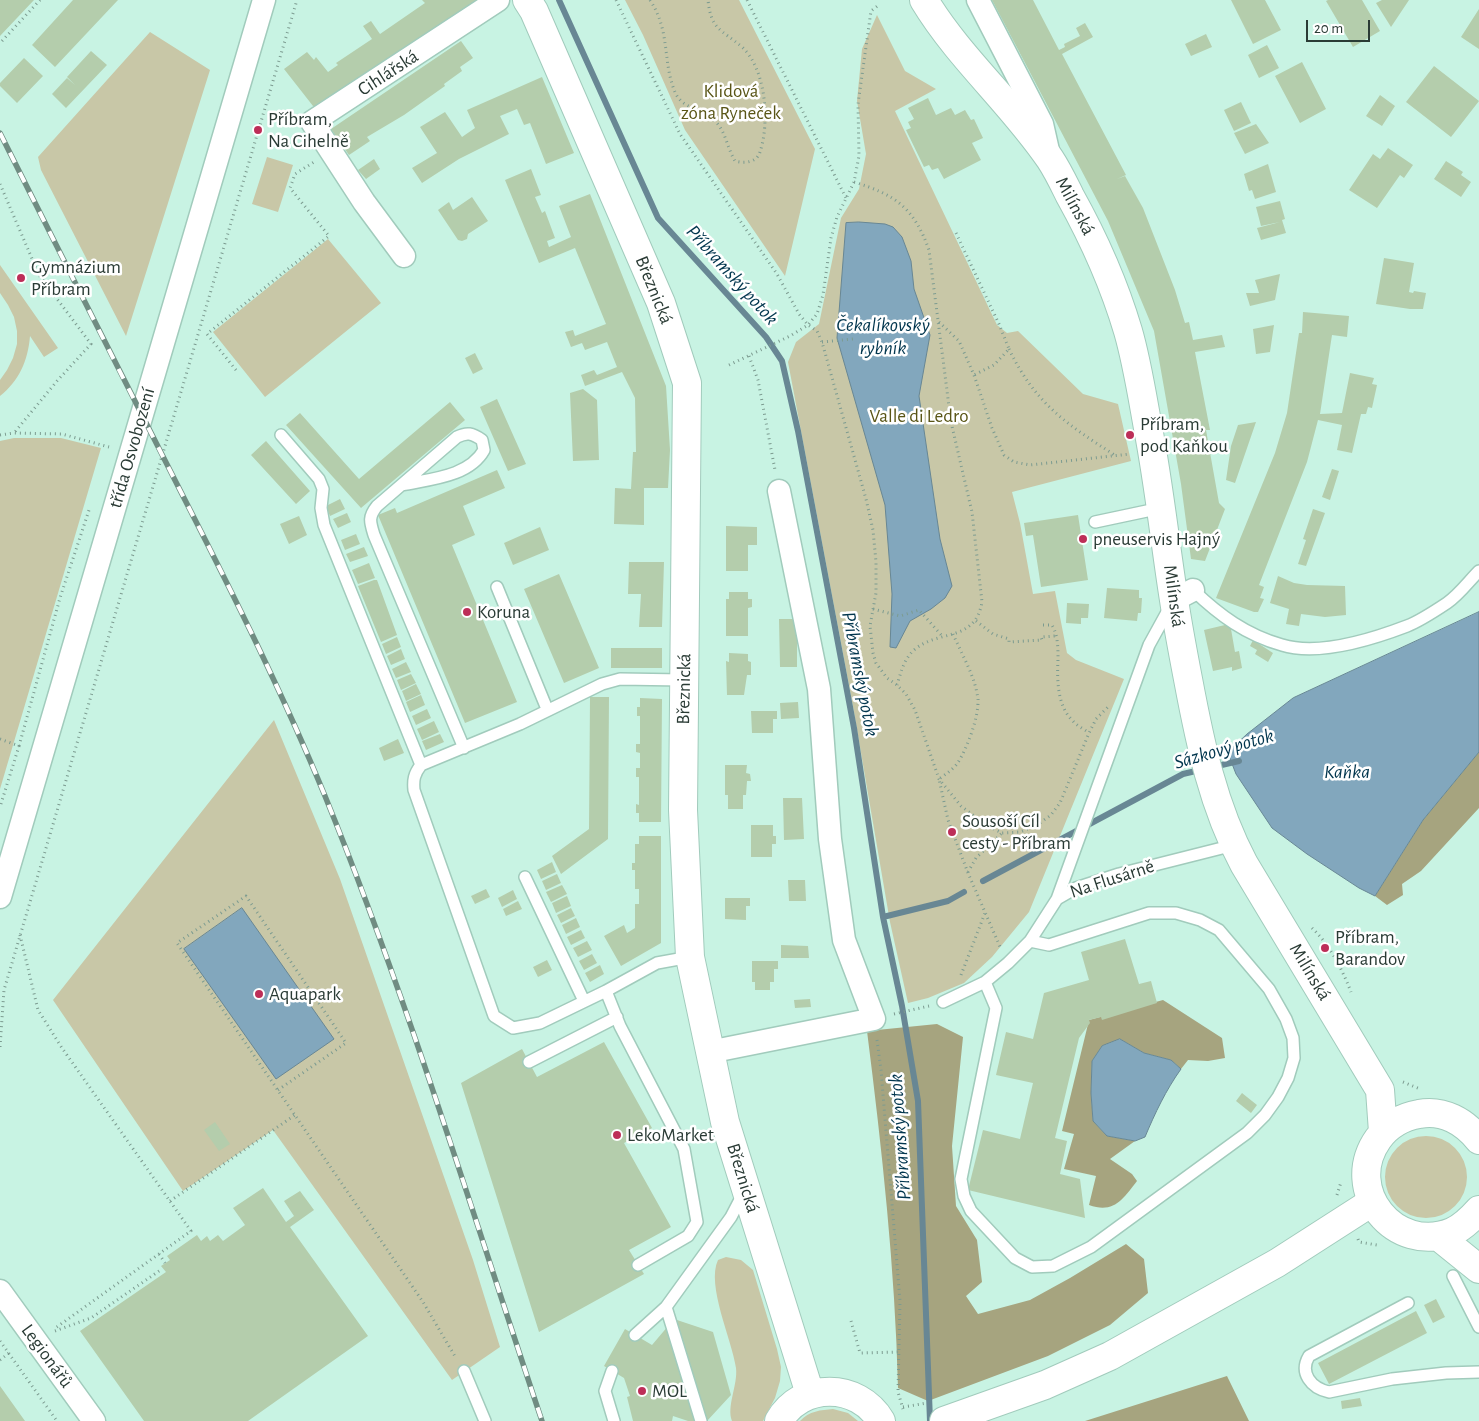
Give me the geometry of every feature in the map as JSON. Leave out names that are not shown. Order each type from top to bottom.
[{"type":"street","name":"třída Osvobození","points":[[0,897],[264,0]]},
{"type":"street","name":"Cihlářská","points":[[404,256],[364,202],[312,122],[498,0]]},
{"type":"street","name":"Březnická","points":[[527,0],[534,11],[661,303],[687,383],[683,810],[690,957],[725,1122],[810,1394]]},
{"type":"street","name":"Milínská","points":[[924,0],[931,12],[980,75],[1050,159],[1087,227],[1112,284],[1128,332],[1152,451],[1161,508],[1183,595],[1197,727],[1210,779],[1234,844],[1380,1090],[1383,1132]]},
{"type":"street","points":[[978,0],[1042,124],[1050,159]]},
{"type":"street","points":[[709,1052],[878,1018],[844,940],[830,839],[819,689],[779,491]]},
{"type":"street","points":[[1380,1090],[1424,1113]]},
{"type":"street","points":[[1479,1140],[1472,1130],[1458,1120],[1441,1114],[1424,1113],[1408,1116],[1395,1122],[1383,1132],[1372,1148],[1366,1166],[1366,1184],[1372,1202],[1383,1218],[1399,1230],[1418,1236],[1438,1236],[1461,1227],[1479,1212]]},
{"type":"street","points":[[949,1420],[1045,1385],[1110,1356],[1277,1263],[1372,1202]]},
{"type":"street","points":[[1438,1236],[1479,1269]]},
{"type":"street","name":"Legionářů","points":[[0,1291],[94,1421]]},
{"type":"street","points":[[779,1421],[795,1402],[810,1394],[825,1391],[842,1392],[857,1397],[870,1406],[892,1414]]},
{"type":"lane","points":[[402,485],[447,475],[469,466],[480,458],[484,450],[482,440],[473,434],[465,433],[457,437],[377,506],[371,513],[370,523],[464,748]]},
{"type":"lane","points":[[281,436],[319,479],[323,489],[321,508],[324,525],[421,765]]},
{"type":"lane","points":[[1096,522],[1161,508]]},
{"type":"lane","points":[[1056,899],[1149,645],[1160,622],[1183,595],[1242,629],[1282,646],[1313,649],[1360,641],[1409,625],[1448,602],[1479,571]]},
{"type":"lane","points":[[497,587],[548,709]]},
{"type":"lane","points":[[683,680],[620,679],[602,684],[520,724],[421,765],[413,781],[414,790],[494,1016],[512,1028],[540,1023],[606,991],[657,963],[690,957]]},
{"type":"lane","name":"Na Flusárně","points":[[947,1000],[985,982],[1008,963],[1030,941],[1056,899],[1076,888],[1119,874],[1234,844]]},
{"type":"lane","points":[[524,877],[584,1001]]},
{"type":"lane","points":[[985,982],[996,1008],[961,1179],[964,1196],[971,1210],[1015,1258],[1032,1267],[1053,1266],[1091,1247],[1247,1133],[1265,1115],[1278,1097],[1288,1078],[1294,1058],[1293,1038],[1286,1019],[1269,989],[1219,930],[1200,920],[1176,913],[1149,913],[1049,945],[1030,941]]},
{"type":"lane","points":[[606,991],[616,1017],[684,1149],[697,1222],[688,1236],[638,1265]]},
{"type":"lane","points":[[529,1062],[616,1017]]},
{"type":"lane","points":[[635,1335],[666,1307],[731,1217],[746,1188]]},
{"type":"lane","points":[[1453,1276],[1479,1327]]},
{"type":"lane","points":[[1408,1303],[1309,1356],[1304,1364],[1306,1374],[1311,1382],[1319,1389],[1329,1392],[1392,1378],[1479,1372]]},
{"type":"lane","points":[[666,1307],[701,1421]]},
{"type":"lane","points":[[464,1371],[485,1421]]},
{"type":"lane","points":[[612,1371],[605,1392],[614,1421]]},
{"type":"path","points":[[2,40],[40,0]]},
{"type":"path","points":[[0,1048],[4,990],[297,0]]},
{"type":"path","points":[[616,0],[680,134],[777,274],[799,314],[808,325],[816,330],[822,342],[873,530],[876,562],[876,594],[870,626],[873,654],[876,663],[887,678],[897,684],[906,694],[915,710],[939,779],[948,820],[968,873],[1008,963]]},
{"type":"path","points":[[650,0],[664,32],[671,82],[676,94],[690,108],[713,119],[720,127],[735,161],[742,163],[754,160],[759,156],[763,143],[766,118],[760,75],[753,61],[742,48],[714,24],[710,15],[708,0]]},
{"type":"path","points":[[747,0],[846,198]]},
{"type":"path","points":[[729,365],[790,336],[808,325],[818,314],[823,295],[831,238],[837,218],[854,182],[859,156],[858,104],[871,10],[880,4]]},
{"type":"path","points":[[236,370],[207,334],[329,236],[290,188],[295,174],[331,152]]},
{"type":"path","points":[[854,182],[888,194],[903,206],[922,230],[929,250],[950,422],[972,512],[982,602],[981,612],[976,621],[966,629],[925,642],[913,651],[904,663],[897,684]]},
{"type":"path","points":[[0,184],[39,275],[91,344],[14,433]]},
{"type":"path","points":[[956,233],[1009,349],[1028,382],[1046,405],[1069,426],[1116,456]]},
{"type":"path","points":[[938,321],[959,341],[974,375],[998,444],[1004,455],[1014,462],[1030,465],[1152,451]]},
{"type":"path","points":[[822,342],[853,339]]},
{"type":"path","points":[[974,375],[994,365],[1009,349]]},
{"type":"path","points":[[749,356],[758,380],[779,491]]},
{"type":"path","points":[[0,435],[14,433],[62,434],[110,447]]},
{"type":"path","points":[[873,610],[900,616],[919,610],[942,637]]},
{"type":"path","points":[[976,621],[993,634],[1009,639],[1009,642],[1042,640],[1041,637],[1056,636]]},
{"type":"path","points":[[1043,625],[1052,625],[1056,636],[1059,692],[1064,710],[1073,722],[1089,733]]},
{"type":"path","points":[[939,779],[957,763],[966,747],[974,725],[978,700],[972,676],[953,634]]},
{"type":"path","points":[[939,779],[961,806],[986,825],[1002,833],[1020,832],[1037,825],[1051,815],[1060,803],[1096,719],[1119,698],[1131,694]]},
{"type":"path","points":[[0,739],[18,746],[0,807]]},
{"type":"path","points":[[968,873],[976,858],[1002,833]]},
{"type":"path","points":[[278,1090],[346,1043],[246,896],[177,943],[423,1302],[464,1371]]},
{"type":"path","points":[[892,1414],[898,1392],[900,1301],[878,1018],[947,1000],[985,913]]},
{"type":"path","points":[[20,934],[38,1010],[62,1048],[191,1231],[48,1334],[92,1318],[162,1269]]},
{"type":"path","points":[[170,1201],[295,1114]]},
{"type":"path","points":[[158,1254],[165,1263]]},
{"type":"path","points":[[851,1321],[860,1353],[899,1352]]},
{"type":"path","points":[[0,1341],[57,1421]]},
{"type":"path","points":[[0,1360],[9,1353]]},
{"type":"path","points":[[892,1414],[913,1406]]},
{"type":"green space","name":"Klidová zóna Ryneček","points":[[625,0],[739,0],[815,149],[785,276],[685,130],[643,35]]},
{"type":"green space","name":"Valle di Ledro","points":[[877,15],[905,71],[936,89],[895,111],[997,325],[1007,333],[1018,331],[1083,394],[1118,404],[1131,461],[1012,492],[1020,523],[1033,594],[1055,591],[1067,653],[1076,660],[1124,679],[1029,912],[992,957],[964,983],[928,998],[908,1003],[890,922],[854,712],[788,362],[796,342],[819,324],[841,218],[859,189],[866,154],[857,101],[862,49]]},
{"type":"green space","points":[[150,32],[210,70],[126,336],[41,170],[38,157]]},
{"type":"green space","points":[[267,157],[293,165],[278,212],[252,204]]},
{"type":"green space","points":[[328,239],[381,303],[265,397],[213,332]]},
{"type":"green space","points":[[0,265],[58,348],[44,357],[30,336],[25,362],[21,370],[12,384],[0,396],[0,380],[13,358],[17,344],[17,331],[14,317],[0,293]]},
{"type":"green space","points":[[14,438],[61,438],[101,448],[0,789],[0,441]]},
{"type":"green space","points":[[274,720],[340,879],[473,1260],[500,1347],[452,1380],[273,1130],[183,1191],[53,1000]]},
{"type":"green space","points":[[1426,1136],[1442,1139],[1455,1148],[1464,1161],[1467,1177],[1464,1193],[1455,1206],[1442,1215],[1426,1218],[1410,1215],[1397,1206],[1388,1193],[1385,1177],[1388,1161],[1397,1148],[1410,1139]]},
{"type":"green space","points":[[726,1257],[741,1260],[753,1270],[777,1349],[781,1367],[780,1381],[775,1398],[763,1421],[732,1421],[730,1409],[736,1368],[717,1298],[715,1283],[715,1271],[718,1260]]},
{"type":"green space","points":[[833,1409],[848,1413],[858,1421],[800,1421],[811,1413]]},
{"type":"shaded area","points":[[1479,752],[1479,808],[1421,871],[1402,884],[1403,895],[1387,905],[1375,896],[1423,820]]},
{"type":"shaded area","points":[[1163,1000],[1222,1038],[1225,1058],[1208,1061],[1188,1060],[1181,1069],[1171,1060],[1144,1053],[1120,1039],[1102,1046],[1092,1061],[1091,1093],[1093,1121],[1107,1136],[1135,1141],[1110,1159],[1132,1174],[1137,1181],[1122,1199],[1111,1206],[1105,1208],[1089,1205],[1096,1176],[1064,1169],[1074,1134],[1062,1131],[1089,1020]]},
{"type":"shaded area","points":[[937,1024],[963,1037],[952,1146],[956,1206],[977,1240],[982,1282],[966,1296],[978,1314],[1030,1300],[1126,1244],[1144,1259],[1148,1293],[1110,1325],[1048,1356],[928,1401],[898,1388],[894,1298],[887,1209],[867,1031]]},
{"type":"shaded area","points":[[1227,1376],[1249,1421],[1085,1421]]},
{"type":"water","name":"Čekalíkovský rybník","points":[[846,223],[885,224],[893,227],[902,237],[911,261],[914,289],[930,335],[919,396],[940,539],[952,586],[945,598],[931,609],[910,621],[896,648],[890,647],[892,594],[885,505],[837,338]]},
{"type":"water","name":"Kaňka","points":[[1479,612],[1479,752],[1423,820],[1375,896],[1359,888],[1307,854],[1272,828],[1236,774],[1229,751],[1247,734],[1293,698]]},
{"type":"water","name":"Aquapark","points":[[242,908],[334,1039],[276,1079],[184,949]]},
{"type":"water","points":[[1120,1039],[1144,1053],[1171,1060],[1181,1069],[1161,1102],[1145,1137],[1135,1141],[1107,1136],[1093,1121],[1091,1093],[1092,1061],[1102,1046]]},
{"type":"building","points":[[0,0],[34,0],[0,36]]},
{"type":"building","points":[[73,0],[118,0],[55,67],[32,45]]},
{"type":"building","points":[[422,0],[477,0],[319,107],[313,106],[284,69],[307,52],[314,60],[316,57],[328,72],[338,65],[336,63],[372,39],[363,26],[371,21],[380,34],[425,3]]},
{"type":"building","points":[[992,0],[1033,0],[1059,50],[1065,47],[1064,44],[1080,36],[1076,28],[1085,23],[1093,37],[1062,54],[1126,175],[1117,179],[1125,176],[1143,208],[1175,290],[1185,323],[1189,322],[1193,340],[1222,335],[1225,347],[1195,352],[1210,430],[1206,430],[1219,503],[1225,509],[1205,561],[1191,559],[1181,484],[1154,331],[1108,221]]},
{"type":"building","points":[[1231,0],[1265,0],[1281,30],[1253,44]]},
{"type":"building","points":[[1362,0],[1380,31],[1353,47],[1326,1]]},
{"type":"building","points":[[1382,0],[1409,0],[1391,27],[1376,3]]},
{"type":"building","points":[[1479,9],[1479,49],[1461,37]]},
{"type":"building","points":[[1206,34],[1212,47],[1191,56],[1185,44]]},
{"type":"building","points":[[461,41],[473,58],[460,67],[462,71],[444,84],[445,86],[404,115],[367,137],[370,141],[349,155],[331,129]]},
{"type":"building","points":[[1267,45],[1279,68],[1259,78],[1248,55]]},
{"type":"building","points":[[91,51],[107,65],[66,108],[52,94],[67,78],[75,85],[67,77]]},
{"type":"building","points":[[24,58],[43,76],[17,103],[0,86],[0,83]]},
{"type":"building","points":[[1302,62],[1326,109],[1300,123],[1275,76]]},
{"type":"building","points":[[1434,66],[1479,101],[1451,137],[1406,102]]},
{"type":"building","points":[[542,77],[574,153],[546,164],[530,123],[524,125],[517,109],[500,116],[509,134],[459,159],[422,183],[412,168],[437,153],[420,127],[445,112],[462,137],[475,128],[467,110]]},
{"type":"building","points":[[1380,95],[1395,106],[1382,126],[1366,116]]},
{"type":"building","points":[[928,98],[936,115],[951,108],[955,115],[965,110],[971,120],[974,119],[983,138],[972,143],[981,160],[944,179],[938,168],[932,170],[929,165],[924,167],[906,130],[911,128],[908,122],[914,119],[908,108]]},
{"type":"building","points":[[1241,102],[1251,123],[1234,131],[1224,110]]},
{"type":"building","points":[[1256,124],[1269,143],[1245,154],[1234,133]]},
{"type":"building","points":[[1388,148],[1413,165],[1404,178],[1400,175],[1377,208],[1349,190],[1373,154],[1380,159]]},
{"type":"building","points":[[374,159],[380,169],[366,179],[358,170]]},
{"type":"building","points":[[1446,161],[1463,172],[1461,175],[1471,182],[1461,197],[1434,179]]},
{"type":"building","points":[[1268,164],[1276,192],[1255,199],[1252,190],[1249,191],[1244,174]]},
{"type":"building","points":[[531,169],[541,195],[535,197],[542,213],[545,211],[555,238],[547,241],[549,247],[571,237],[559,206],[590,194],[666,386],[670,450],[668,488],[644,488],[644,525],[614,524],[615,488],[631,489],[633,452],[636,452],[635,398],[622,372],[585,386],[581,375],[594,370],[597,375],[617,367],[607,342],[585,350],[582,343],[571,347],[565,332],[573,330],[575,336],[606,324],[575,248],[539,263],[505,180]]},
{"type":"building","points":[[472,197],[488,221],[468,234],[467,239],[458,240],[438,210],[449,202],[453,210]]},
{"type":"building","points":[[1280,201],[1285,219],[1282,220],[1286,233],[1261,240],[1257,228],[1280,222],[1261,226],[1256,207]]},
{"type":"building","points":[[1384,258],[1414,263],[1409,292],[1426,293],[1423,309],[1376,304]]},
{"type":"building","points":[[1280,274],[1275,300],[1250,306],[1246,293],[1259,293],[1255,280]]},
{"type":"building","points":[[1303,312],[1349,316],[1347,337],[1332,335],[1320,414],[1342,413],[1350,373],[1374,378],[1372,384],[1377,385],[1372,408],[1368,407],[1366,414],[1361,414],[1352,453],[1337,450],[1342,425],[1318,420],[1307,462],[1259,585],[1264,587],[1260,598],[1264,599],[1258,612],[1254,612],[1216,598],[1275,453],[1287,413],[1299,333],[1302,333]]},
{"type":"building","points":[[1274,325],[1270,352],[1256,354],[1253,329]]},
{"type":"building","points":[[475,353],[483,369],[473,374],[465,358]]},
{"type":"building","points":[[583,389],[597,400],[599,460],[573,461],[570,393]]},
{"type":"building","points":[[497,399],[526,464],[508,471],[480,407]]},
{"type":"building","points":[[450,402],[465,420],[361,508],[286,425],[300,413],[359,479]]},
{"type":"building","points":[[1256,422],[1235,483],[1226,480],[1231,446],[1238,425]]},
{"type":"building","points":[[266,441],[310,491],[296,504],[251,455]]},
{"type":"building","points":[[1332,469],[1339,471],[1330,500],[1322,497]]},
{"type":"building","points":[[497,470],[505,488],[463,506],[475,535],[452,545],[517,702],[465,723],[378,515],[395,508],[397,513]]},
{"type":"building","points":[[340,499],[345,509],[330,516],[326,506]]},
{"type":"building","points":[[1313,509],[1325,513],[1306,566],[1298,564],[1306,540],[1303,539]]},
{"type":"building","points":[[347,513],[351,522],[338,528],[333,519]]},
{"type":"building","points":[[1078,515],[1088,580],[1041,587],[1033,535],[1026,536],[1024,523]]},
{"type":"building","points":[[299,516],[307,535],[289,544],[280,524]]},
{"type":"building","points":[[726,526],[757,527],[757,545],[748,545],[748,571],[726,571]]},
{"type":"building","points":[[540,527],[549,550],[513,565],[504,543]]},
{"type":"building","points":[[356,534],[360,544],[345,550],[341,540]]},
{"type":"building","points":[[364,547],[368,556],[350,562],[346,554]]},
{"type":"building","points":[[629,562],[664,562],[662,627],[639,627],[641,594],[628,594]]},
{"type":"building","points":[[369,563],[375,578],[358,584],[352,570]]},
{"type":"building","points":[[559,574],[599,668],[564,683],[524,589]]},
{"type":"building","points":[[1278,576],[1294,583],[1307,585],[1345,586],[1346,615],[1325,617],[1301,614],[1299,626],[1286,624],[1289,609],[1270,603]]},
{"type":"building","points":[[377,580],[397,635],[381,642],[358,586]]},
{"type":"building","points":[[1107,588],[1139,590],[1139,598],[1142,598],[1141,613],[1138,613],[1137,621],[1104,618]]},
{"type":"building","points":[[729,592],[748,592],[748,599],[752,599],[752,607],[748,608],[748,636],[726,636],[726,599],[729,599]]},
{"type":"building","points":[[1067,603],[1089,604],[1088,618],[1081,618],[1081,624],[1066,623]]},
{"type":"building","points":[[779,619],[797,619],[797,667],[780,667]]},
{"type":"building","points":[[1225,625],[1231,629],[1235,652],[1239,651],[1242,668],[1232,671],[1232,667],[1213,671],[1204,630]]},
{"type":"building","points":[[397,637],[401,647],[386,654],[382,644]]},
{"type":"building","points":[[1253,640],[1273,653],[1268,662],[1255,654],[1257,650],[1250,646]]},
{"type":"building","points":[[611,648],[662,648],[662,668],[611,668]]},
{"type":"building","points":[[401,649],[405,659],[391,665],[387,656]]},
{"type":"building","points":[[729,653],[748,654],[748,661],[751,662],[751,675],[747,675],[744,695],[727,695],[726,661],[729,662]]},
{"type":"building","points":[[406,662],[411,672],[396,678],[392,669]]},
{"type":"building","points":[[411,674],[416,683],[401,690],[397,680]]},
{"type":"building","points":[[416,684],[421,694],[406,701],[402,691]]},
{"type":"building","points":[[421,695],[425,705],[410,712],[406,702]]},
{"type":"building","points":[[590,697],[609,697],[608,839],[561,874],[552,856],[589,829]]},
{"type":"building","points":[[640,698],[662,699],[661,822],[639,822],[639,813],[636,813],[636,804],[639,805],[639,777],[636,777],[636,768],[640,768],[640,753],[636,752],[636,744],[640,744],[640,716],[637,716],[637,707],[640,707]]},
{"type":"building","points":[[798,702],[799,718],[781,719],[780,703]]},
{"type":"building","points":[[427,709],[431,718],[416,725],[412,716]]},
{"type":"building","points":[[751,711],[777,711],[777,719],[773,719],[773,733],[752,733]]},
{"type":"building","points":[[434,721],[439,732],[422,740],[417,729]]},
{"type":"building","points":[[440,734],[444,742],[426,750],[422,741]]},
{"type":"building","points":[[398,739],[404,753],[384,761],[379,748]]},
{"type":"building","points":[[725,765],[747,765],[746,773],[750,774],[751,781],[747,781],[746,795],[743,795],[743,809],[728,809],[728,795],[725,795]]},
{"type":"building","points":[[783,798],[802,798],[804,839],[784,840]]},
{"type":"building","points":[[751,825],[773,825],[773,836],[776,836],[776,844],[772,844],[772,857],[751,857]]},
{"type":"building","points":[[639,836],[661,836],[661,943],[621,966],[604,936],[624,925],[627,933],[635,928],[635,904],[639,904],[639,889],[635,889],[635,870],[632,870],[632,863],[635,863],[635,844],[639,844]]},
{"type":"building","points":[[552,862],[556,872],[541,879],[537,870]]},
{"type":"building","points":[[557,874],[561,883],[546,890],[542,881]]},
{"type":"building","points":[[788,880],[805,880],[806,901],[789,901]]},
{"type":"building","points":[[562,885],[567,894],[551,902],[546,892]]},
{"type":"building","points":[[486,889],[490,897],[475,904],[471,896]]},
{"type":"building","points":[[513,890],[517,899],[502,907],[498,898]]},
{"type":"building","points":[[567,896],[571,906],[556,913],[552,903]]},
{"type":"building","points":[[725,898],[750,898],[750,906],[746,906],[746,920],[725,919]]},
{"type":"building","points":[[518,901],[522,909],[506,916],[503,909]]},
{"type":"building","points":[[571,908],[575,916],[561,923],[557,915]]},
{"type":"building","points":[[576,918],[580,927],[566,934],[562,925]]},
{"type":"building","points":[[581,930],[585,938],[571,945],[567,937]]},
{"type":"building","points":[[1125,939],[1139,984],[1151,981],[1157,1003],[1102,1020],[1101,1017],[1089,1020],[1090,1023],[1079,1038],[1055,1138],[1067,1141],[1060,1174],[1080,1179],[1085,1218],[968,1190],[983,1130],[1020,1139],[1033,1083],[996,1075],[1006,1032],[1033,1039],[1044,993],[1089,980],[1081,952]]},
{"type":"building","points":[[587,941],[592,950],[578,957],[573,948]]},
{"type":"building","points":[[781,945],[808,946],[809,958],[781,958]]},
{"type":"building","points":[[592,954],[597,963],[584,970],[579,961]]},
{"type":"building","points":[[547,960],[552,970],[538,977],[533,967]]},
{"type":"building","points":[[752,961],[778,961],[778,969],[774,969],[774,982],[770,982],[770,990],[755,990],[755,982],[752,982]]},
{"type":"building","points":[[600,965],[604,974],[590,982],[585,973]]},
{"type":"building","points":[[810,999],[811,1007],[795,1008],[794,1000]]},
{"type":"building","points":[[604,1042],[652,1128],[624,1143],[671,1227],[629,1250],[644,1274],[539,1332],[461,1083],[522,1049],[537,1077]]},
{"type":"building","points":[[1242,1093],[1257,1105],[1251,1113],[1236,1101]]},
{"type":"building","points":[[215,1122],[230,1144],[219,1151],[204,1130]]},
{"type":"building","points":[[263,1188],[286,1222],[294,1216],[284,1201],[300,1191],[314,1210],[290,1227],[368,1336],[248,1421],[144,1421],[80,1331],[166,1272],[161,1266],[170,1260],[167,1256],[197,1235],[201,1241],[207,1236],[210,1241],[218,1235],[223,1241],[245,1225],[233,1208]]},
{"type":"building","points":[[1436,1299],[1445,1317],[1433,1323],[1424,1305]]},
{"type":"building","points":[[1416,1311],[1427,1333],[1329,1384],[1318,1363]]},
{"type":"building","points":[[674,1319],[713,1332],[731,1395],[707,1421],[688,1421],[673,1416],[672,1421],[633,1421],[627,1397],[630,1396],[624,1378],[604,1366],[625,1329],[652,1345]]},
{"type":"building","points":[[0,1386],[25,1421],[0,1421]]},
{"type":"building","points":[[1360,1398],[1362,1406],[1342,1409],[1341,1401]]},
{"type":"waterway","name":"Příbramský potok","points":[[559,0],[658,218],[766,337],[782,361],[798,431],[854,728],[883,917],[902,1006],[918,1101],[930,1421]]},
{"type":"waterway","name":"Sázkový potok","points":[[1213,767],[1239,761]]},
{"type":"waterway","name":"Sázkový potok","points":[[983,881],[1183,774],[1200,770]]},
{"type":"waterway","name":"Sázkový potok","points":[[883,917],[948,901],[964,892]]},
{"type":"railway","points":[[0,133],[240,608],[325,796],[412,1028],[542,1421]]},
{"type":"place","name":"Příbram, Na Cihelně","points":[[258,130]]},
{"type":"place","name":"Gymnázium Příbram","points":[[21,278]]},
{"type":"place","name":"Příbram, pod Kaňkou","points":[[1130,435]]},
{"type":"place","name":"pneuservis Hajný","points":[[1083,539]]},
{"type":"place","name":"Koruna","points":[[467,612]]},
{"type":"place","name":"Sousoší Cíl cesty - Příbram","points":[[952,832]]},
{"type":"place","name":"Příbram, Barandov","points":[[1325,948]]},
{"type":"place","name":"Aquapark","points":[[259,994]]},
{"type":"place","name":"LekoMarket","points":[[617,1135]]},
{"type":"place","name":"MOL","points":[[642,1391]]}]
